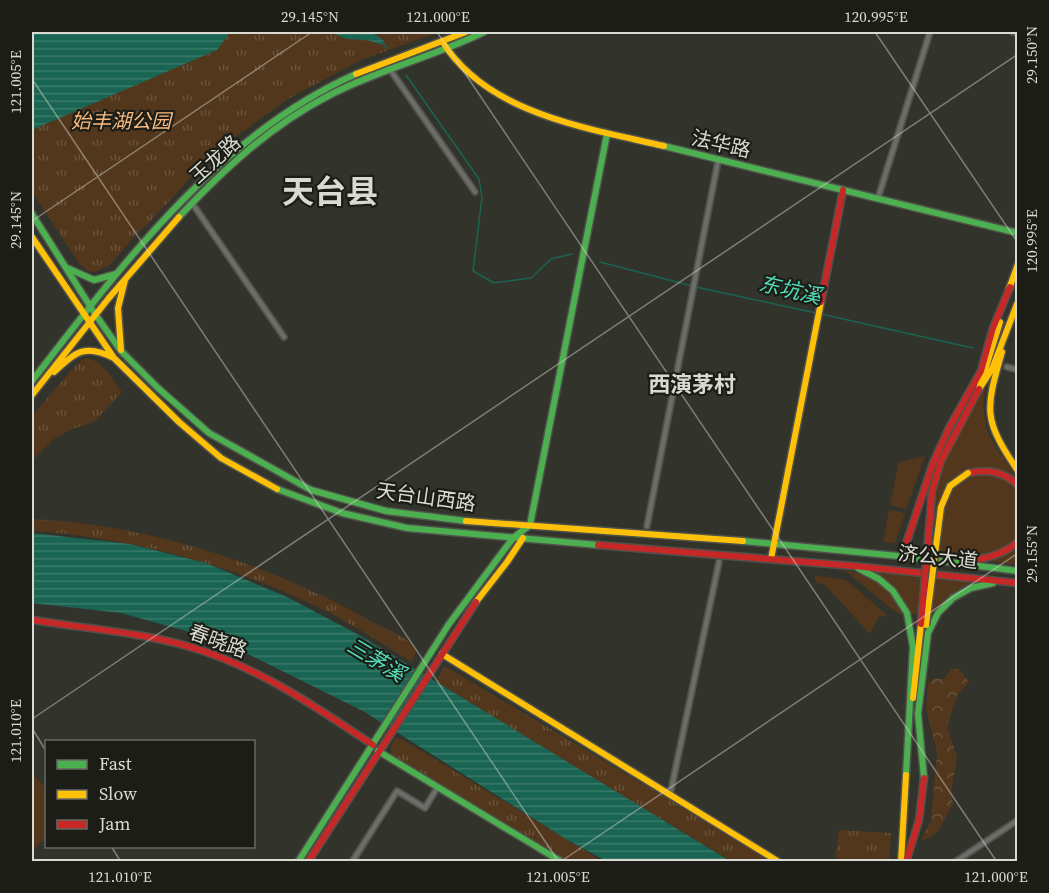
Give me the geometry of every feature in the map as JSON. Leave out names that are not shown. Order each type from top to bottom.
[{"type":"main road","name":"玉龙路","points":[[32,381],[90,304],[191,190],[266,126],[292,108],[368,68],[466,32]]},
{"type":"main road","name":"玉龙路","points":[[32,395],[125,278],[192,202],[237,158],[298,114],[329,96],[389,68],[446,50],[484,32]]},
{"type":"main road","name":"法华路","points":[[442,41],[446,50],[464,70],[517,103],[552,119],[1017,233]]},
{"type":"main road","points":[[427,667],[441,654],[476,601],[507,562],[530,525],[607,134]]},
{"type":"main road","points":[[771,559],[843,190]]},
{"type":"main road","name":"天台山西路","points":[[32,214],[121,351],[209,433],[311,490],[386,512],[474,522],[773,543],[902,556]]},
{"type":"main road","name":"天台山西路","points":[[32,237],[114,358],[179,422],[221,458],[279,490],[342,513],[414,529],[854,566]]},
{"type":"main road","points":[[979,389],[1017,264]]},
{"type":"main road","points":[[68,268],[94,280],[117,273]]},
{"type":"main road","points":[[121,351],[118,308],[125,278]]},
{"type":"main road","points":[[902,556],[933,463],[949,428],[981,371],[993,328],[1010,287]]},
{"type":"main road","points":[[915,706],[915,690],[926,624],[932,491],[941,461],[992,369],[1017,304]]},
{"type":"main road","points":[[1017,304],[989,399],[991,427],[1017,471]]},
{"type":"main road","points":[[40,384],[78,351],[88,348],[100,350],[114,358]]},
{"type":"main road","points":[[901,861],[906,775],[941,507],[950,486],[968,473],[996,471],[1017,485]]},
{"type":"main road","points":[[306,500],[311,490]]},
{"type":"main road","points":[[414,529],[416,515]]},
{"type":"main road","points":[[308,861],[427,667],[456,615],[513,538],[530,525]]},
{"type":"main road","points":[[953,562],[988,559],[1006,553],[1017,542]]},
{"type":"main road","name":"济公大道","points":[[902,556],[1017,571]]},
{"type":"main road","points":[[854,566],[879,579],[893,591],[909,618],[913,647],[915,706],[924,752],[924,778],[919,820],[906,861]]},
{"type":"main road","name":"济公大道","points":[[854,566],[1017,583]]},
{"type":"main road","points":[[915,706],[926,624],[951,597],[965,589],[980,584],[1008,581]]},
{"type":"main road","name":"春晓路","points":[[32,620],[133,635],[187,646],[243,668],[302,697],[437,788],[562,861]]},
{"type":"main road","points":[[441,654],[779,861]]},
{"type":"main road","points":[[298,861],[376,748]]},
{"type":"street","points":[[878,198],[930,32]]},
{"type":"street","points":[[1013,32],[1017,33]]},
{"type":"street","points":[[389,68],[475,192]]},
{"type":"street","points":[[647,526],[718,161]]},
{"type":"street","points":[[192,202],[284,337]]},
{"type":"street","points":[[1006,367],[1017,370]]},
{"type":"street","points":[[670,795],[718,562]]},
{"type":"street","points":[[352,861],[397,790],[425,808],[437,788]]},
{"type":"street","points":[[955,861],[1017,820]]},
{"type":"green space","name":"始丰湖公园","points":[[32,32],[439,32],[361,60],[288,99],[227,143],[138,232],[110,265],[95,272],[87,271],[79,263],[32,192]]},
{"type":"green space","points":[[85,358],[102,366],[122,392],[97,419],[69,430],[54,439],[32,461],[32,416],[76,365]]},
{"type":"green space","points":[[985,389],[983,407],[987,431],[1017,478],[1017,565],[932,553],[934,506],[942,467]]},
{"type":"green space","points":[[925,456],[906,509],[890,505],[899,462]]},
{"type":"green space","points":[[889,510],[905,513],[895,543],[883,542]]},
{"type":"green space","points":[[32,519],[121,529],[208,551],[251,566],[292,582],[392,631],[405,638],[416,653],[412,662],[334,615],[247,577],[187,558],[126,543],[56,532],[32,531]]},
{"type":"green space","points":[[838,569],[864,575],[881,584],[889,590],[903,611],[902,615],[847,572]]},
{"type":"green space","points":[[872,572],[976,582],[952,595],[933,614],[912,614],[895,591]]},
{"type":"green space","points":[[814,575],[846,580],[887,615],[879,616],[870,634],[825,585],[817,583]]},
{"type":"green space","points":[[445,666],[768,861],[731,861],[542,748],[437,682]]},
{"type":"green space","points":[[952,668],[960,670],[969,682],[957,695],[947,727],[957,757],[951,792],[953,804],[938,831],[930,838],[921,840],[931,821],[937,752],[926,709],[928,683],[934,678],[944,679]]},
{"type":"green space","points":[[395,739],[402,739],[602,861],[561,861],[391,756],[391,746]]},
{"type":"green space","points":[[32,774],[45,787],[45,838],[35,848],[32,844]]},
{"type":"green space","points":[[839,830],[891,833],[889,861],[835,861]]},
{"type":"water","points":[[32,32],[230,32],[217,50],[32,130]]},
{"type":"water","points":[[329,32],[366,32],[384,41],[382,45],[367,40],[347,39]]},
{"type":"water","name":"三茅溪","points":[[32,533],[130,544],[206,563],[287,597],[361,636],[730,861],[606,861],[566,839],[363,711],[250,655],[186,631],[121,613],[32,603]]},
{"type":"waterway","name":"东坑溪","points":[[382,42],[387,48]]},
{"type":"waterway","name":"东坑溪","points":[[406,75],[479,179],[482,197],[473,271],[494,283],[531,278],[551,259],[572,254]]},
{"type":"waterway","name":"东坑溪","points":[[600,262],[696,287],[816,313]]},
{"type":"waterway","name":"东坑溪","points":[[821,314],[973,348]]},
{"type":"traffic: fast","points":[[179,217],[248,150],[307,108],[347,87],[484,32]]},
{"type":"traffic: fast","points":[[32,381],[138,249],[217,167],[260,131],[306,100],[356,74]]},
{"type":"traffic: fast","points":[[530,525],[607,134]]},
{"type":"traffic: fast","points":[[664,146],[1018,233]]},
{"type":"traffic: fast","points":[[32,214],[121,351],[158,388],[209,433],[311,490],[386,511],[466,521]]},
{"type":"traffic: fast","points":[[67,268],[94,280],[116,274]]},
{"type":"traffic: fast","points":[[277,489],[342,513],[407,528],[598,545]]},
{"type":"traffic: fast","points":[[298,862],[449,624],[513,538],[530,525]]},
{"type":"traffic: fast","points":[[743,541],[919,558],[1018,571]]},
{"type":"traffic: fast","points":[[858,568],[879,579],[893,591],[907,613],[913,647],[906,775]]},
{"type":"traffic: fast","points":[[924,778],[918,714],[928,633],[938,613],[953,598],[971,588],[993,583]]},
{"type":"traffic: fast","points":[[378,751],[562,862]]},
{"type":"traffic: slow","points":[[356,74],[466,32]]},
{"type":"traffic: slow","points":[[442,41],[461,66],[485,86],[512,102],[572,124],[664,146]]},
{"type":"traffic: slow","points":[[32,395],[108,299],[179,217]]},
{"type":"traffic: slow","points":[[32,237],[114,358],[179,422],[221,458],[277,489]]},
{"type":"traffic: slow","points":[[1009,289],[1018,264]]},
{"type":"traffic: slow","points":[[121,350],[118,308],[125,280]]},
{"type":"traffic: slow","points":[[771,559],[821,302]]},
{"type":"traffic: slow","points":[[1000,322],[979,389],[992,369],[1017,304]]},
{"type":"traffic: slow","points":[[54,372],[81,352],[95,351],[114,358]]},
{"type":"traffic: slow","points":[[1002,352],[992,388],[990,414],[998,439],[1018,471]]},
{"type":"traffic: slow","points":[[926,625],[941,507],[950,486],[968,473]]},
{"type":"traffic: slow","points":[[466,521],[743,541]]},
{"type":"traffic: slow","points":[[476,602],[523,538]]},
{"type":"traffic: slow","points":[[913,698],[921,624]]},
{"type":"traffic: slow","points":[[442,654],[779,862]]},
{"type":"traffic: slow","points":[[901,862],[906,775]]},
{"type":"traffic: jam","points":[[821,302],[843,190]]},
{"type":"traffic: jam","points":[[902,556],[933,463],[949,428],[981,371],[993,328],[1010,287]]},
{"type":"traffic: jam","points":[[930,517],[932,491],[941,461],[979,389]]},
{"type":"traffic: jam","points":[[968,473],[995,472],[1018,485]]},
{"type":"traffic: jam","points":[[921,624],[930,517]]},
{"type":"traffic: jam","points":[[965,561],[993,556],[1018,542]]},
{"type":"traffic: jam","points":[[598,545],[854,566],[1018,583]]},
{"type":"traffic: jam","points":[[308,862],[476,602]]},
{"type":"traffic: jam","points":[[32,620],[149,637],[212,654],[284,688],[373,745]]},
{"type":"traffic: jam","points":[[906,862],[919,820],[924,778]]},
{"type":"district","name":"天台县","points":[[330,192]]},
{"type":"district","name":"西演茅村","points":[[692,384]]}]
